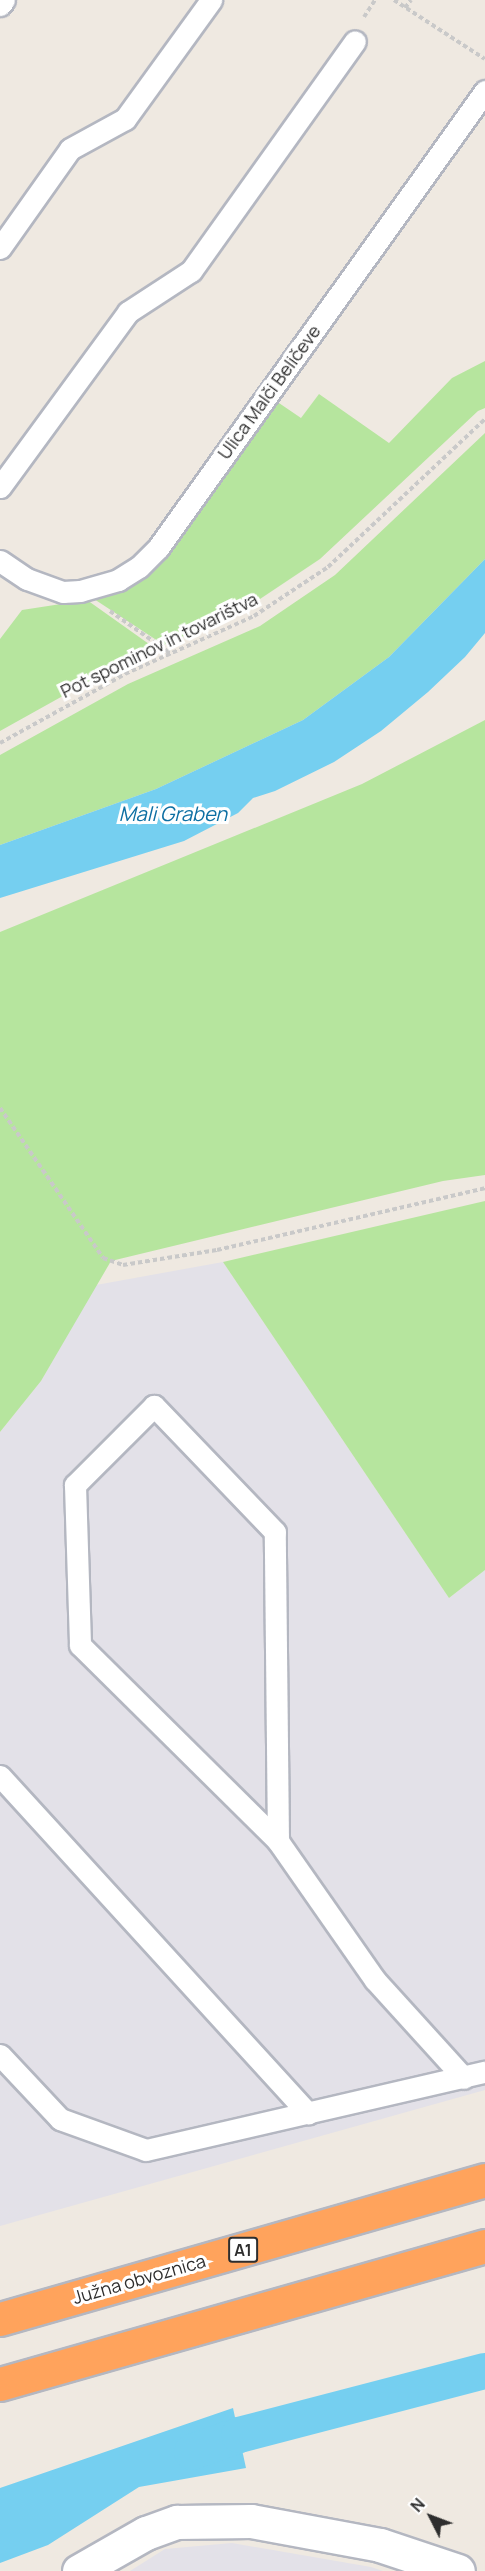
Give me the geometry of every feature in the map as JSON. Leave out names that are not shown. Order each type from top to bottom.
[{"type":"highway","name":"Južna obvoznica","points":[[0,2319],[485,2180]]},
{"type":"highway","points":[[0,2384],[485,2246]]},
{"type":"street","points":[[79,2571],[146,2533],[177,2522],[251,2521],[380,2545],[458,2571]]},
{"type":"lane","points":[[0,5],[4,0]]},
{"type":"lane","points":[[0,249],[70,149],[125,119],[211,0]]},
{"type":"lane","points":[[0,487],[128,312],[191,271],[355,41]]},
{"type":"lane","name":"Ulica Malči Beličeve","points":[[0,561],[46,587],[63,591],[80,591],[118,580],[139,567],[158,548],[485,91]]},
{"type":"lane","points":[[278,1841],[275,1532],[154,1406],[75,1485],[80,1645],[278,1841],[375,1980],[464,2078]]},
{"type":"lane","points":[[0,1776],[308,2113]]},
{"type":"lane","points":[[0,2055],[60,2119],[147,2150],[485,2072]]},
{"type":"path","points":[[394,0],[485,59]]},
{"type":"path","points":[[405,8],[411,0]]},
{"type":"path","name":"Pot spominov in tovarištva","points":[[0,743],[125,674],[254,616],[328,567],[485,419]]},
{"type":"path","points":[[80,591],[171,654]]},
{"type":"path","points":[[0,1108],[103,1258],[123,1265],[217,1250],[485,1188]]},
{"type":"shaded area","points":[[223,1262],[449,1598],[485,1570],[485,2090],[0,2226],[0,1432],[41,1381],[96,1285]]},
{"type":"shaded area","points":[[232,2543],[383,2571],[130,2571],[165,2549]]},
{"type":"green space","points":[[485,361],[485,408],[478,411],[320,559],[248,607],[164,645],[94,599],[140,581],[153,572],[276,401],[301,418],[319,394],[389,443],[452,378]]},
{"type":"green space","points":[[485,433],[485,559],[389,657],[303,720],[156,789],[0,845],[0,755],[128,684],[260,626],[335,575]]},
{"type":"green space","points":[[87,600],[156,649],[122,663],[0,731],[0,639],[22,610]]},
{"type":"green space","points":[[485,720],[485,1175],[443,1181],[111,1261],[41,1381],[0,1432],[0,932],[362,784]]},
{"type":"green space","points":[[485,1201],[485,1570],[449,1598],[223,1262]]},
{"type":"water","name":"Mali Graben","points":[[485,559],[485,633],[465,657],[428,692],[381,731],[334,762],[275,791],[253,798],[238,813],[184,841],[0,898],[0,845],[156,789],[303,720],[389,657]]},
{"type":"water","points":[[233,2408],[246,2468],[139,2487],[48,2545],[0,2563],[0,2488]]},
{"type":"waterway","points":[[192,2452],[239,2435],[485,2371]]}]
